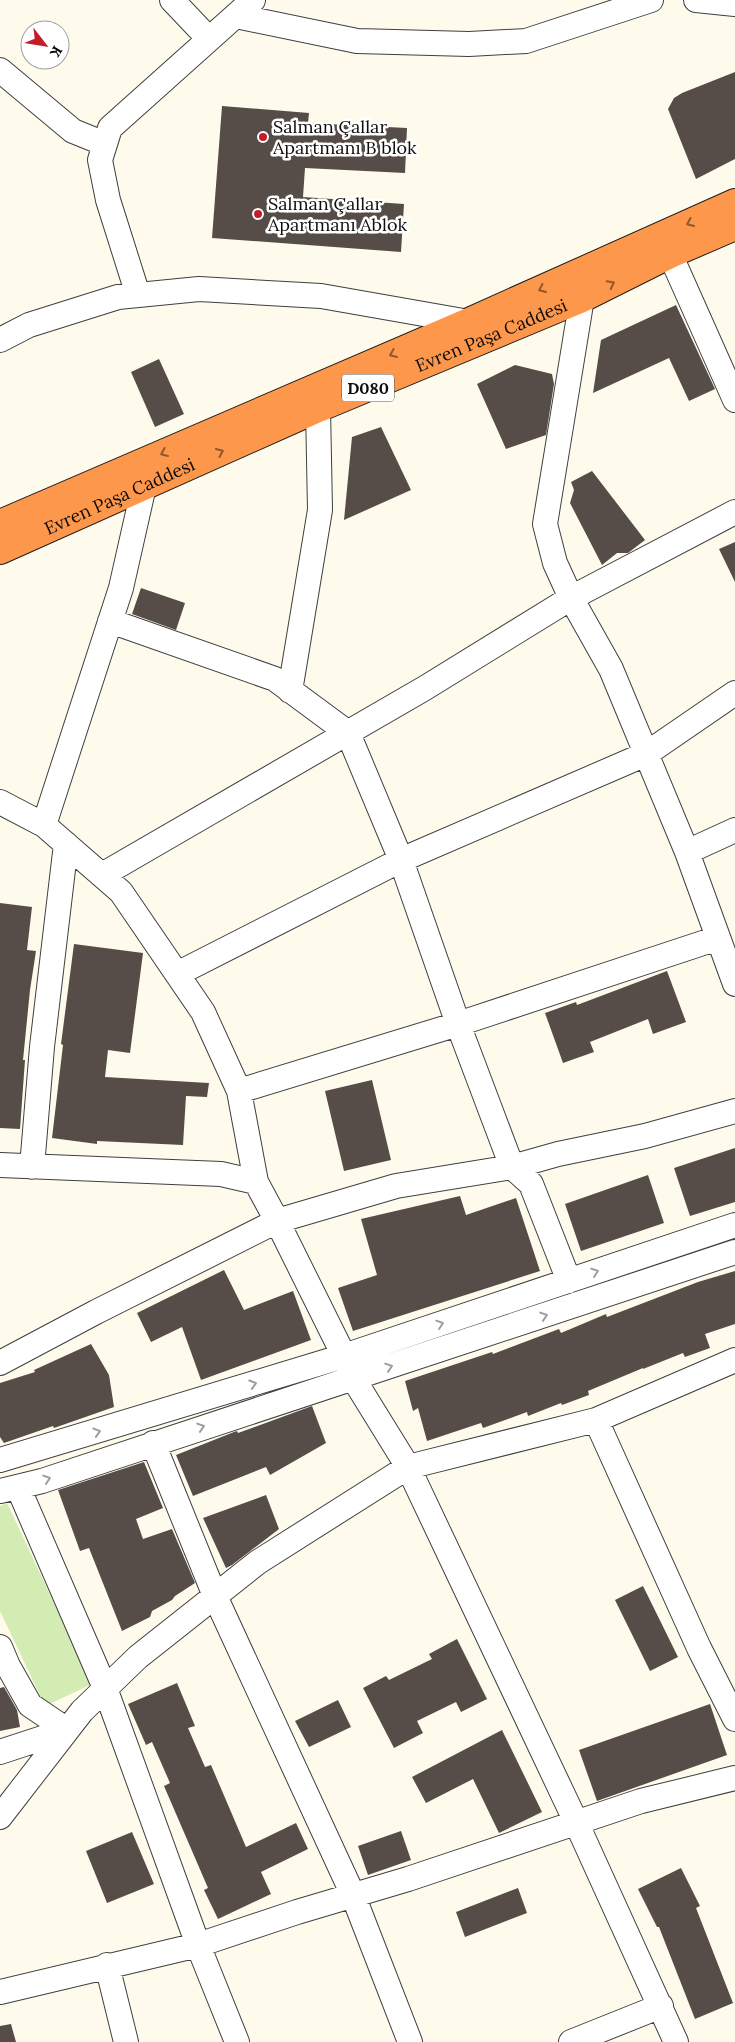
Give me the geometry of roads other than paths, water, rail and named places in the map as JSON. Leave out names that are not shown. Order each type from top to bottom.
[{"type":"highway","name":"Evren Paşa Caddesi","points":[[0,524],[469,322],[735,203]]},
{"type":"highway","name":"Evren Paşa Caddesi","points":[[0,550],[318,408],[582,298],[670,254],[735,226]]},
{"type":"street","points":[[172,0],[209,39]]},
{"type":"street","points":[[138,295],[108,200],[100,160],[110,128],[254,0]]},
{"type":"street","points":[[236,16],[357,40],[469,44],[526,41],[651,0]]},
{"type":"street","points":[[696,0],[735,4]]},
{"type":"street","points":[[0,70],[73,131],[105,144]]},
{"type":"street","points":[[670,254],[735,400]]},
{"type":"street","points":[[0,340],[38,322],[118,297],[199,289],[321,296],[469,322]]},
{"type":"street","points":[[582,298],[545,524],[555,563],[571,598],[611,669],[687,852],[735,984]]},
{"type":"street","points":[[290,691],[320,510],[318,408]]},
{"type":"street","points":[[44,825],[121,588],[144,486]]},
{"type":"street","points":[[102,875],[425,688],[571,598],[735,512]]},
{"type":"street","points":[[110,621],[275,679],[348,733],[402,860],[458,1024],[512,1167],[531,1184],[569,1280]]},
{"type":"street","points":[[177,974],[402,860],[646,754],[735,693]]},
{"type":"street","points":[[0,802],[44,825],[121,892],[203,1012],[239,1090],[256,1182],[344,1356],[353,1378],[408,1467],[576,1822],[676,2042]]},
{"type":"street","points":[[687,852],[735,830]]},
{"type":"street","points":[[32,1167],[42,1047],[66,844]]},
{"type":"street","points":[[239,1090],[458,1024],[718,938]]},
{"type":"street","points":[[0,1363],[96,1312],[277,1221],[396,1186],[512,1167],[558,1154],[645,1136],[735,1111]]},
{"type":"street","points":[[0,1166],[221,1174],[256,1182]]},
{"type":"street","points":[[0,1460],[344,1356],[735,1225]]},
{"type":"street","points":[[237,2042],[198,1946],[105,1688],[9,1489],[42,1481],[735,1252]]},
{"type":"street","points":[[0,1817],[82,1711],[138,1657],[258,1562],[408,1467],[596,1420],[735,1360]]},
{"type":"street","points":[[596,1420],[699,1648],[735,1719]]},
{"type":"street","points":[[153,1443],[215,1596],[353,1895],[410,2042]]},
{"type":"street","points":[[3,1661],[30,1705],[67,1730]]},
{"type":"street","points":[[0,1752],[67,1730]]},
{"type":"street","points":[[0,1992],[198,1946],[296,1912],[408,1879],[641,1801],[735,1778]]},
{"type":"street","points":[[107,1966],[126,2042]]},
{"type":"street","points":[[571,2042],[661,2006]]},
{"type":"place","name":"Salman Çallar Apartmanı B blok","points":[[263,137]]},
{"type":"place","name":"Salman Çallar Apartmanı Ablok","points":[[258,214]]}]
